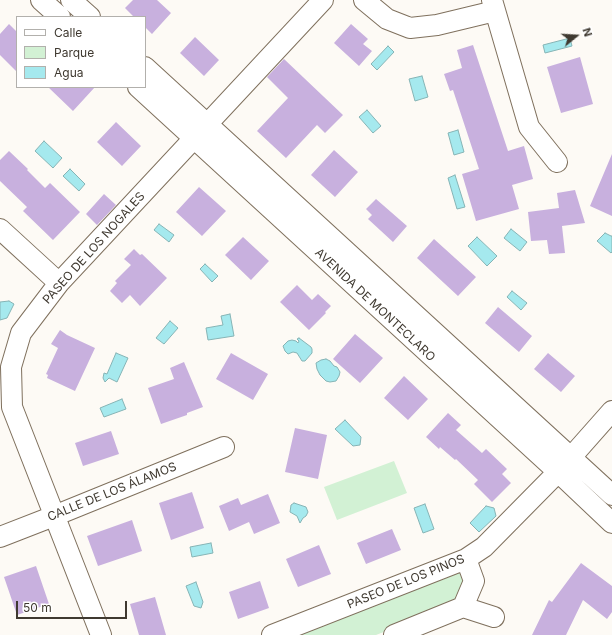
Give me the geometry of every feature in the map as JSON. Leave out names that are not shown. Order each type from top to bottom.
[{"type":"street","points":[[41,0],[59,16]]},
{"type":"street","points":[[71,0],[89,16]]},
{"type":"street","name":"PASEO DE LOS NOGALES","points":[[101,635],[12,407],[11,367],[22,333],[59,283],[323,0]]},
{"type":"street","points":[[364,0],[387,19],[410,28],[437,25],[493,5],[529,127],[558,162]]},
{"type":"street","name":"AVENIDA DE MONTECLARO","points":[[146,68],[201,131],[564,465],[612,523]]},
{"type":"street","name":"AVENIDA DE MONTECLARO","points":[[139,88],[201,131]]},
{"type":"street","points":[[0,229],[59,283]]},
{"type":"street","name":"PASEO DE LOS PINOS","points":[[272,635],[466,559],[484,547],[564,465],[612,411]]},
{"type":"street","name":"CALLE DE LOS ÁLAMOS","points":[[0,537],[224,447]]},
{"type":"street","name":"AVENIDA DE MONTECLARO","points":[[564,465],[612,495]]},
{"type":"street","points":[[463,607],[474,581],[466,559]]},
{"type":"street","points":[[394,635],[463,607],[494,617]]},
{"type":"green space","points":[[394,461],[407,493],[337,520],[324,487]]},
{"type":"green space","points":[[462,568],[466,579],[463,589],[452,605],[376,635],[293,635]]},
{"type":"water","points":[[570,38],[572,46],[545,53],[543,45]]},
{"type":"water","points":[[388,46],[394,52],[377,70],[371,64]]},
{"type":"water","points":[[422,76],[428,97],[415,101],[409,79]]},
{"type":"water","points":[[367,110],[381,126],[373,133],[359,117]]},
{"type":"water","points":[[458,130],[464,152],[454,155],[448,133]]},
{"type":"water","points":[[44,141],[62,158],[53,168],[35,151]]},
{"type":"water","points":[[70,169],[85,184],[79,191],[63,176]]},
{"type":"water","points":[[455,175],[465,207],[457,209],[448,178]]},
{"type":"water","points":[[159,224],[174,235],[169,242],[154,230]]},
{"type":"water","points":[[511,229],[527,242],[520,251],[504,238]]},
{"type":"water","points":[[605,233],[612,236],[611,253],[597,241]]},
{"type":"water","points":[[477,237],[497,256],[487,266],[468,246]]},
{"type":"water","points":[[205,264],[218,276],[212,282],[200,269]]},
{"type":"water","points":[[512,291],[527,303],[521,310],[507,297]]},
{"type":"water","points":[[9,301],[14,304],[7,318],[0,320],[0,302]]},
{"type":"water","points":[[230,314],[234,336],[208,340],[206,328],[223,325],[221,316]]},
{"type":"water","points":[[170,321],[178,328],[164,344],[156,338]]},
{"type":"water","points":[[299,338],[312,349],[312,353],[305,361],[302,361],[297,353],[293,352],[288,354],[283,346],[288,341],[292,340],[298,343],[299,341],[297,339]]},
{"type":"water","points":[[116,353],[128,358],[117,382],[109,378],[105,382],[103,378],[104,373],[107,374]]},
{"type":"water","points":[[326,359],[337,367],[340,372],[336,381],[326,381],[317,369],[316,363]]},
{"type":"water","points":[[122,399],[126,409],[104,417],[100,408]]},
{"type":"water","points":[[345,420],[361,437],[360,445],[353,446],[335,429]]},
{"type":"water","points":[[294,503],[306,507],[308,512],[300,523],[297,516],[290,512],[291,505]]},
{"type":"water","points":[[425,504],[434,529],[423,533],[414,508]]},
{"type":"water","points":[[486,506],[494,508],[496,516],[479,532],[470,523]]},
{"type":"water","points":[[211,543],[213,553],[192,557],[190,547]]},
{"type":"water","points":[[196,582],[203,602],[201,608],[194,606],[186,586]]},
{"type":"building","points":[[133,0],[157,0],[171,13],[152,34],[146,28],[146,16],[133,16],[125,8]]},
{"type":"building","points":[[9,24],[16,31],[16,71],[0,55],[0,34]]},
{"type":"building","points":[[351,24],[368,39],[363,44],[372,51],[359,66],[334,43]]},
{"type":"building","points":[[195,37],[219,60],[204,76],[180,53]]},
{"type":"building","points":[[473,45],[508,151],[524,146],[533,179],[512,185],[519,209],[476,221],[462,174],[479,169],[453,90],[450,91],[444,74],[462,68],[457,50]]},
{"type":"building","points":[[580,57],[593,104],[561,113],[547,67]]},
{"type":"building","points":[[284,59],[343,115],[325,133],[317,125],[286,158],[257,131],[288,98],[267,77]]},
{"type":"building","points":[[49,88],[94,88],[73,111]]},
{"type":"building","points":[[116,122],[141,146],[122,166],[97,142]]},
{"type":"building","points":[[334,150],[358,172],[335,197],[311,175]]},
{"type":"building","points":[[9,151],[45,188],[50,183],[80,212],[53,240],[23,211],[27,207],[0,181],[0,160]]},
{"type":"building","points":[[612,154],[612,216],[590,206]]},
{"type":"building","points":[[199,187],[226,211],[202,236],[176,212]]},
{"type":"building","points":[[575,190],[585,223],[562,226],[565,253],[549,254],[547,240],[531,241],[528,212],[559,208],[557,193]]},
{"type":"building","points":[[104,194],[116,205],[97,225],[86,214]]},
{"type":"building","points":[[376,199],[407,226],[393,242],[368,219],[372,215],[366,209]]},
{"type":"building","points":[[243,237],[269,261],[251,280],[225,255]]},
{"type":"building","points":[[434,239],[476,277],[458,296],[417,258]]},
{"type":"building","points":[[134,249],[140,255],[142,254],[167,278],[140,306],[130,295],[122,303],[110,291],[117,283],[115,281],[131,265],[124,259]]},
{"type":"building","points":[[297,285],[312,300],[318,294],[331,306],[309,330],[280,302]]},
{"type":"building","points":[[498,307],[532,336],[519,352],[485,323]]},
{"type":"building","points":[[60,330],[67,335],[95,348],[75,391],[47,378],[48,375],[46,374],[58,348],[51,344]]},
{"type":"building","points":[[355,334],[383,358],[360,383],[333,359]]},
{"type":"building","points":[[231,353],[268,374],[253,400],[216,379]]},
{"type":"building","points":[[548,353],[575,376],[561,392],[534,369]]},
{"type":"building","points":[[184,362],[203,407],[187,413],[187,415],[161,424],[148,388],[174,379],[170,368]]},
{"type":"building","points":[[404,376],[428,399],[408,420],[384,398]]},
{"type":"building","points":[[448,413],[461,425],[456,430],[482,453],[486,449],[507,469],[502,474],[511,483],[492,502],[474,484],[478,480],[456,459],[455,460],[440,447],[439,449],[426,437]]},
{"type":"building","points":[[295,428],[327,435],[318,479],[285,472]]},
{"type":"building","points":[[111,431],[119,454],[83,466],[75,443]]},
{"type":"building","points":[[192,492],[204,528],[171,540],[159,503]]},
{"type":"building","points":[[268,494],[280,523],[254,534],[249,522],[229,531],[219,506],[238,498],[241,505]]},
{"type":"building","points":[[132,520],[142,551],[98,566],[87,536]]},
{"type":"building","points":[[392,529],[401,550],[366,564],[357,543]]},
{"type":"building","points":[[319,545],[331,574],[298,587],[286,559]]},
{"type":"building","points":[[581,563],[612,586],[612,612],[607,619],[583,600],[566,635],[532,635],[549,600],[552,602]]},
{"type":"building","points":[[36,566],[49,604],[17,615],[4,577]]},
{"type":"building","points":[[260,581],[269,608],[238,619],[229,592]]},
{"type":"building","points":[[155,597],[166,635],[139,635],[130,604]]}]
